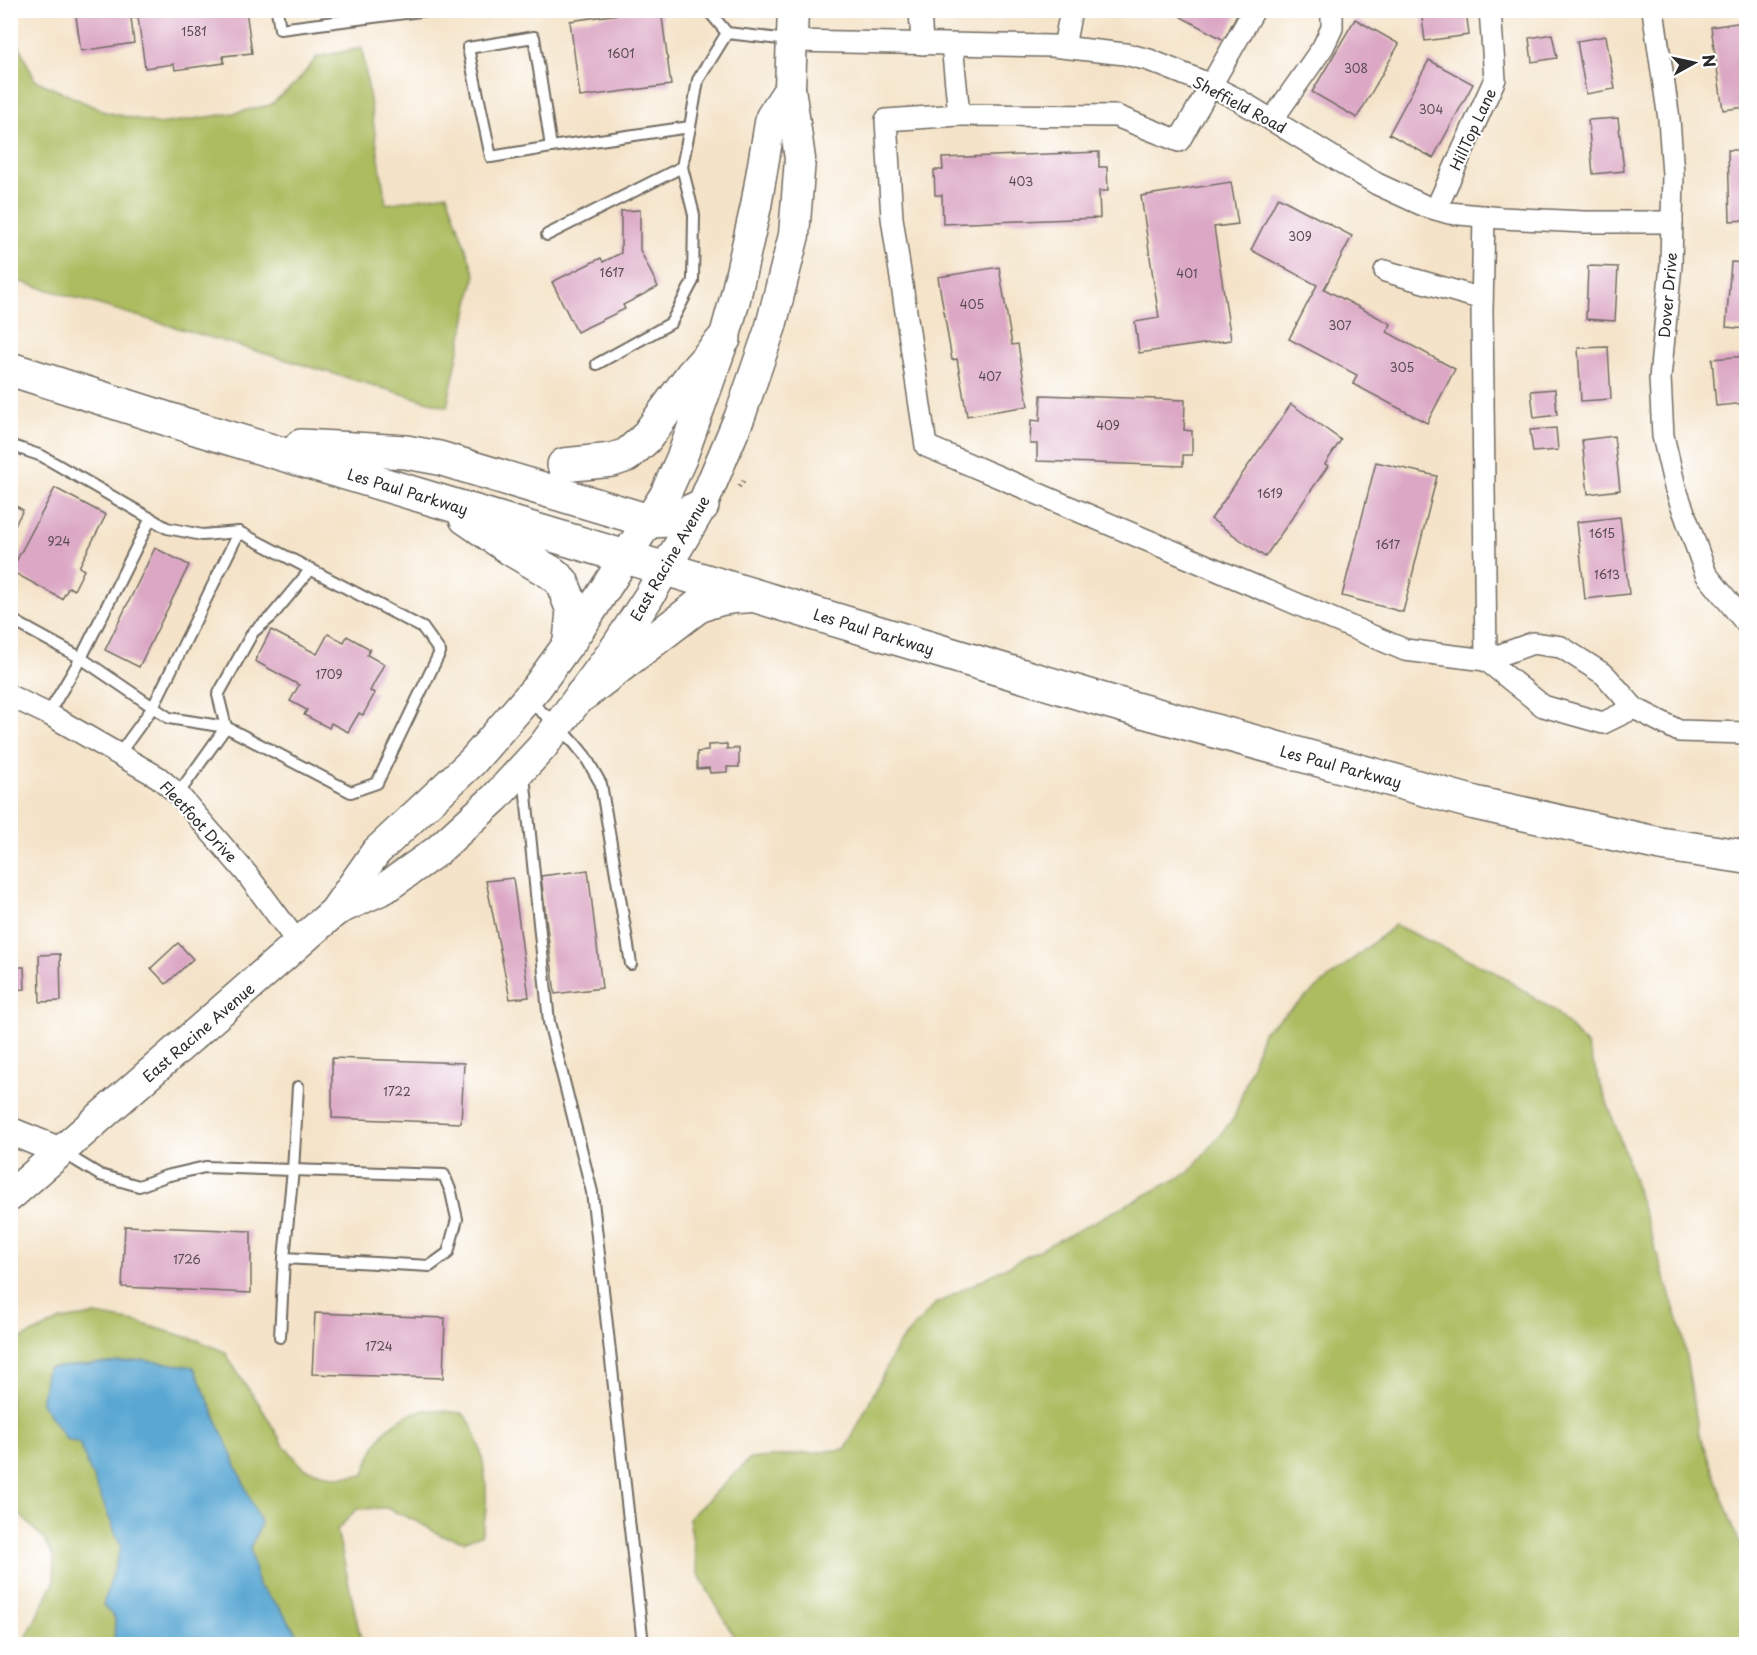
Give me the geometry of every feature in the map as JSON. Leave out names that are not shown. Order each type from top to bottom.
[{"type":"main road","name":"East Racine Avenue","points":[[334,912],[384,888],[422,864],[495,798],[558,725],[614,650],[702,506],[740,417],[768,337],[794,235],[800,159],[790,88],[793,10]]},
{"type":"main road","name":"East Racine Avenue","points":[[10,1196],[334,912],[376,852],[472,762],[527,699],[570,641],[657,508],[682,457],[724,339],[756,206],[771,117],[790,88]]},
{"type":"main road","points":[[564,465],[612,460],[627,455],[645,439],[692,375],[724,339]]},
{"type":"main road","name":"Les Paul Parkway","points":[[10,369],[245,443],[1103,700],[1475,803],[1660,844],[1746,857]]},
{"type":"main road","points":[[245,443],[406,452],[657,508],[671,520],[702,506]]},
{"type":"main road","points":[[442,501],[511,549],[552,573],[562,582],[573,611],[570,641]]},
{"type":"main road","points":[[627,556],[653,538],[667,535],[683,538]]},
{"type":"main road","points":[[582,694],[697,607],[709,601],[730,596],[758,596]]},
{"type":"street","points":[[920,10],[922,44]]},
{"type":"street","points":[[1064,46],[1071,10]]},
{"type":"street","points":[[1254,10],[1179,141],[1116,116],[959,115],[886,120],[892,218],[926,446],[1405,650],[1486,660],[1533,643],[1561,647],[1605,675],[1634,708],[1679,731],[1746,733]]},
{"type":"street","points":[[1272,120],[1323,47],[1332,28],[1332,10]]},
{"type":"street","name":"HillTop Lane","points":[[1436,208],[1495,79],[1490,10]]},
{"type":"street","name":"Dover Drive","points":[[1653,10],[1669,119],[1673,174],[1671,265],[1660,378],[1663,436],[1675,488],[1706,574],[1746,623]]},
{"type":"street","name":"Sheffield Road","points":[[792,41],[1064,46],[1125,54],[1149,60],[1212,86],[1377,184],[1449,213],[1584,222],[1672,222]]},
{"type":"street","points":[[952,45],[959,115]]},
{"type":"street","points":[[1484,216],[1482,299],[1486,660]]},
{"type":"street","points":[[1385,271],[1482,299]]},
{"type":"street","points":[[1486,660],[1543,706],[1603,723],[1634,708]]},
{"type":"street","name":"Fleetfoot Drive","points":[[10,696],[48,714],[119,754],[158,777],[178,794],[246,873],[298,943]]},
{"type":"street","points":[[10,1131],[62,1152]]},
{"type":"lane","points":[[277,10],[280,29],[428,10]]},
{"type":"lane","points":[[708,10],[727,33],[792,41]]},
{"type":"lane","points":[[597,364],[671,323],[693,281],[694,215],[682,167],[698,80],[727,33]]},
{"type":"lane","points":[[551,147],[534,37],[468,48],[492,158],[690,127]]},
{"type":"lane","points":[[547,235],[682,167]]},
{"type":"lane","points":[[10,445],[42,456],[167,528],[201,535],[239,532],[423,628],[440,652],[377,783],[351,792],[226,727],[169,718],[81,658],[10,619]]},
{"type":"lane","points":[[48,714],[81,658],[150,519]]},
{"type":"lane","points":[[119,754],[153,707],[239,532]]},
{"type":"lane","points":[[178,794],[226,727],[218,695],[254,632],[271,617],[311,569]]},
{"type":"lane","points":[[527,699],[558,725],[585,756],[602,784],[631,964]]},
{"type":"lane","points":[[523,767],[549,1023],[592,1192],[643,1644]]},
{"type":"lane","points":[[280,1336],[298,1087]]},
{"type":"lane","points":[[62,1152],[100,1175],[140,1186],[166,1176],[206,1167],[444,1175],[451,1192],[457,1219],[448,1253],[430,1266],[284,1258]]},
{"type":"path","points":[[736,490],[746,478]]},
{"type":"green space","points":[[11,28],[35,80],[105,112],[160,124],[270,105],[297,82],[317,57],[362,48],[386,204],[447,194],[475,275],[447,407],[11,279]]},
{"type":"green space","points":[[1395,925],[1495,972],[1555,1011],[1587,1046],[1624,1150],[1682,1333],[1699,1434],[1746,1561],[1746,1644],[738,1644],[698,1573],[689,1518],[750,1459],[846,1449],[897,1346],[935,1304],[1188,1173],[1234,1118],[1263,1032]]},
{"type":"green space","points":[[95,1315],[136,1322],[200,1341],[225,1352],[284,1446],[304,1468],[337,1477],[364,1475],[377,1444],[398,1420],[420,1411],[462,1413],[473,1428],[484,1467],[486,1510],[481,1535],[465,1541],[442,1536],[387,1508],[357,1509],[337,1530],[362,1644],[23,1644],[54,1582],[54,1558],[45,1540],[11,1506],[10,1344],[61,1320]]},
{"type":"water","points":[[144,1360],[194,1367],[261,1524],[250,1548],[258,1585],[279,1607],[304,1644],[114,1644],[115,1618],[103,1605],[121,1547],[79,1443],[66,1439],[41,1403],[47,1368]]},
{"type":"building","points":[[75,10],[246,10],[252,53],[223,56],[224,63],[175,70],[174,64],[145,68],[138,17],[131,18],[134,43],[81,51]]},
{"type":"building","points":[[661,10],[671,85],[580,97],[570,21]]},
{"type":"building","points":[[1184,10],[1239,10],[1224,40],[1181,17]]},
{"type":"building","points":[[1421,10],[1466,10],[1469,35],[1425,41]]},
{"type":"building","points":[[1355,19],[1399,44],[1357,118],[1312,92]]},
{"type":"building","points":[[1743,22],[1746,45],[1746,107],[1723,110],[1711,27]]},
{"type":"building","points":[[1552,34],[1557,58],[1532,62],[1529,38]]},
{"type":"building","points":[[1606,36],[1615,89],[1586,94],[1577,41]]},
{"type":"building","points":[[1429,60],[1473,84],[1433,158],[1389,134]]},
{"type":"building","points":[[1618,118],[1624,171],[1593,174],[1588,120]]},
{"type":"building","points":[[1728,150],[1746,150],[1746,220],[1730,221]]},
{"type":"building","points":[[1099,152],[1099,167],[1107,167],[1108,191],[1099,191],[1100,218],[943,224],[942,195],[935,195],[934,170],[943,170],[942,158]]},
{"type":"building","points":[[1231,182],[1238,224],[1214,227],[1231,340],[1139,353],[1135,322],[1159,318],[1141,196]]},
{"type":"building","points":[[1278,197],[1352,236],[1324,289],[1391,324],[1387,332],[1455,369],[1427,423],[1353,384],[1357,375],[1289,339],[1317,285],[1251,250]]},
{"type":"building","points":[[640,210],[640,250],[658,287],[623,305],[625,309],[577,332],[552,282],[601,258],[603,262],[621,253],[621,211]]},
{"type":"building","points":[[1731,262],[1746,263],[1746,329],[1726,327]]},
{"type":"building","points":[[1588,266],[1618,267],[1615,321],[1586,319]]},
{"type":"building","points":[[999,267],[1012,345],[1018,344],[1028,406],[967,416],[957,359],[952,360],[938,277]]},
{"type":"building","points":[[1608,347],[1611,399],[1581,401],[1578,348]]},
{"type":"building","points":[[1746,356],[1746,403],[1716,406],[1712,359]]},
{"type":"building","points":[[1555,389],[1557,415],[1534,418],[1531,391]]},
{"type":"building","points":[[1041,395],[1185,400],[1184,430],[1192,431],[1192,455],[1183,455],[1183,466],[1037,461],[1037,444],[1030,444],[1031,420],[1040,421]]},
{"type":"building","points":[[1291,404],[1341,440],[1325,464],[1328,466],[1265,557],[1211,519]]},
{"type":"building","points":[[1556,428],[1558,450],[1533,452],[1530,430]]},
{"type":"building","points":[[1614,436],[1620,490],[1588,494],[1582,440]]},
{"type":"building","points":[[1376,462],[1437,476],[1403,612],[1342,596]]},
{"type":"building","points":[[55,488],[106,515],[79,567],[84,570],[74,590],[69,587],[62,599],[11,571]]},
{"type":"building","points":[[10,503],[23,510],[10,534]]},
{"type":"building","points":[[1620,517],[1629,594],[1585,599],[1577,522]]},
{"type":"building","points":[[155,548],[189,565],[139,667],[105,650]]},
{"type":"building","points":[[271,630],[317,654],[328,634],[344,642],[347,636],[370,649],[367,655],[384,664],[370,691],[375,693],[363,715],[359,713],[348,732],[331,723],[329,728],[304,715],[307,710],[290,701],[299,685],[255,661]]},
{"type":"building","points":[[727,744],[727,749],[739,748],[739,767],[727,767],[727,772],[710,773],[709,768],[697,769],[697,752],[708,751],[708,745]]},
{"type":"building","points":[[588,870],[602,988],[555,994],[541,876]]},
{"type":"building","points":[[513,878],[529,997],[510,999],[486,881]]},
{"type":"building","points":[[178,943],[193,959],[166,984],[151,968]]},
{"type":"building","points":[[60,954],[61,1001],[40,1002],[39,955]]},
{"type":"building","points":[[10,967],[24,967],[25,989],[10,990]]},
{"type":"building","points":[[332,1058],[464,1063],[461,1123],[332,1118]]},
{"type":"building","points":[[125,1226],[251,1231],[251,1293],[122,1287]]},
{"type":"building","points":[[315,1313],[445,1318],[443,1378],[312,1374]]}]
